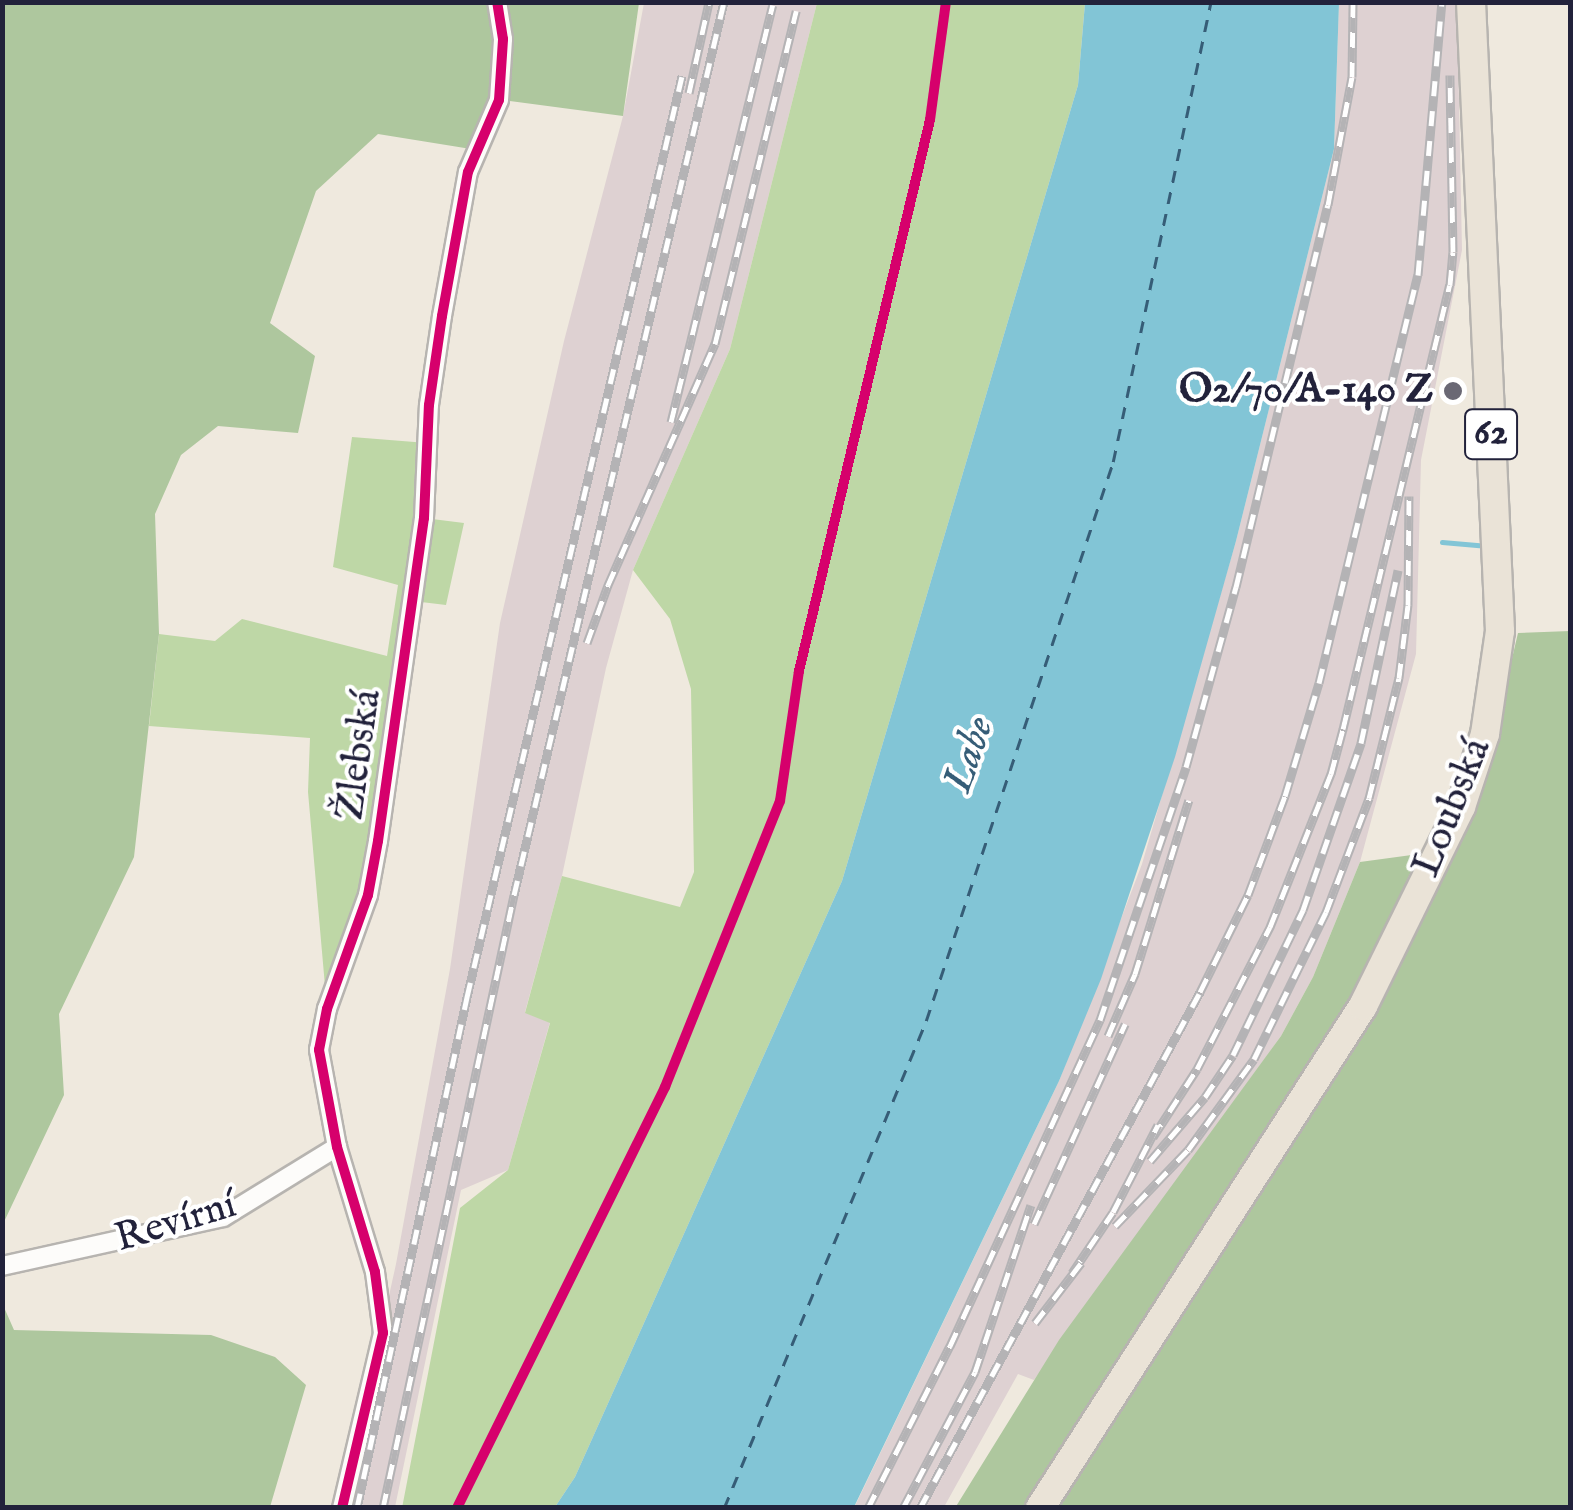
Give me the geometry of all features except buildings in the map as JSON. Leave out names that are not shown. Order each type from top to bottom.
[{"type":"main road","name":"Loubská","points":[[1040,1508],[1363,1006],[1461,807],[1485,734],[1500,632],[1470,2]]},
{"type":"street","name":"Žlebská","points":[[342,1508],[384,1333],[371,1256],[337,1147],[320,1050],[327,1009],[368,894],[378,841],[424,518],[430,405],[442,316],[468,172],[499,100],[504,39],[497,2]]},
{"type":"street","name":"Revírní","points":[[2,1266],[223,1216],[337,1147]]},
{"type":"shaded area","points":[[644,3],[817,3],[730,349],[633,570],[606,668],[562,876],[525,1012],[550,1022],[508,1170],[461,1190],[395,1507],[342,1508],[396,1264],[450,969],[500,623],[564,341],[623,116]]},
{"type":"shaded area","points":[[1339,3],[1457,3],[1462,250],[1421,460],[1416,654],[1360,862],[1313,977],[1281,1036],[1034,1380],[1018,1374],[944,1507],[854,1508],[1059,1081],[1142,864],[1236,541],[1334,149]]},
{"type":"green space","points":[[3,3],[639,3],[623,116],[495,99],[471,149],[378,134],[316,191],[270,323],[315,356],[298,433],[218,426],[181,455],[155,514],[159,634],[134,857],[59,1014],[64,1095],[3,1224]]},
{"type":"green space","points":[[817,3],[1085,3],[1078,85],[842,881],[575,1477],[555,1507],[402,1508],[460,1208],[508,1170],[550,1023],[525,1013],[562,876],[680,907],[694,872],[691,689],[670,619],[633,570],[730,349]]},
{"type":"green space","points":[[352,437],[427,443],[424,518],[464,523],[446,605],[413,601],[368,895],[327,1009],[308,792],[310,738],[149,726],[159,634],[215,641],[242,619],[387,656],[398,585],[333,567]]},
{"type":"green space","points":[[1570,631],[1570,1507],[1055,1508],[1483,782],[1518,633]]},
{"type":"green space","points":[[1419,854],[1350,1005],[1026,1507],[955,1508],[1059,1340],[1281,1036],[1313,977],[1360,862]]},
{"type":"green space","points":[[3,1305],[14,1330],[211,1335],[275,1357],[306,1385],[270,1507],[3,1507]]},
{"type":"water","name":"Labe","points":[[1085,3],[1339,3],[1334,149],[1236,541],[1175,757],[1101,979],[1059,1081],[854,1507],[555,1507],[575,1477],[842,881],[1078,85]]},
{"type":"waterway","points":[[1442,542],[1488,546]]},
{"type":"ferry route","points":[[724,1508],[926,1021],[1113,462],[1211,2]]},
{"type":"railway","points":[[689,93],[709,2]]},
{"type":"railway","points":[[383,1508],[514,895],[724,2]]},
{"type":"railway","points":[[868,1508],[950,1346],[1100,1020],[1186,767],[1236,587],[1328,205],[1352,77],[1353,2]]},
{"type":"railway","points":[[920,1508],[1200,992],[1248,895],[1285,796],[1319,683],[1418,275],[1442,2]]},
{"type":"railway","points":[[671,422],[773,5]]},
{"type":"railway","points":[[587,643],[608,585],[715,344],[796,11]]},
{"type":"railway","points":[[1153,1137],[1197,1069],[1270,927],[1331,774],[1450,285],[1450,75]]},
{"type":"railway","points":[[357,1508],[467,997],[682,76]]},
{"type":"railway","points":[[1115,1226],[1188,1150],[1254,1059],[1326,912],[1369,798],[1399,678],[1408,605],[1409,496]]},
{"type":"railway","points":[[1150,1161],[1205,1097],[1233,1055],[1303,910],[1361,743],[1398,570]]},
{"type":"railway","points":[[1108,1036],[1135,974],[1189,800]]},
{"type":"railway","points":[[1034,1224],[1125,1024]]},
{"type":"railway","points":[[1072,1273],[1113,1212],[1158,1125]]},
{"type":"railway","points":[[903,1508],[975,1372],[1031,1205]]},
{"type":"railway","points":[[1035,1323],[1081,1263]]},
{"type":"cycle path","points":[[342,1508],[383,1333],[375,1272],[337,1147],[319,1050],[327,1009],[368,895],[378,841],[424,518],[429,405],[442,316],[468,172],[499,100],[503,39],[497,2]]},
{"type":"cycle path","points":[[457,1508],[665,1087],[780,801],[799,671],[930,120],[946,2]]},
{"type":"place","name":"O2/70/A-140 Z","points":[[1453,391]]}]
